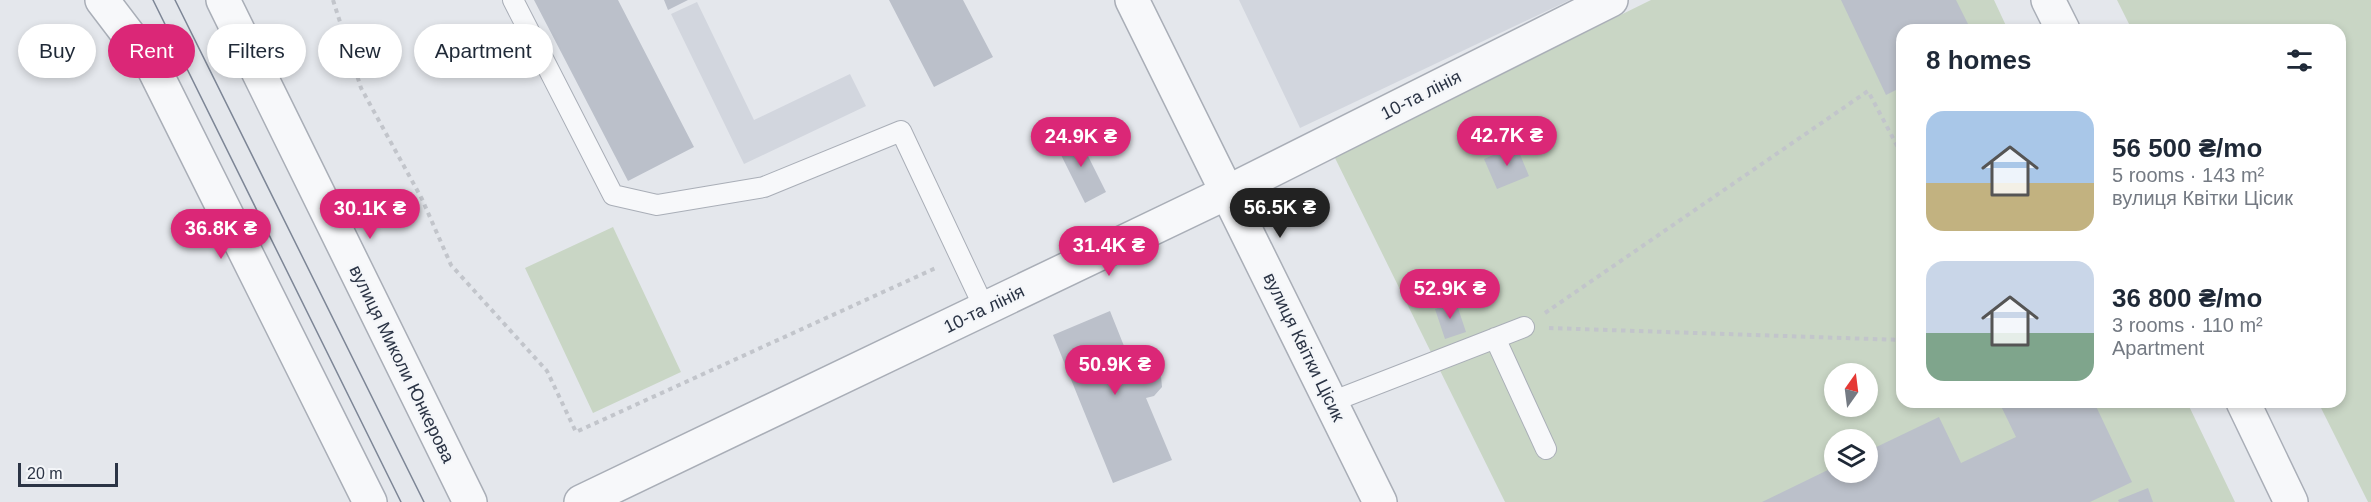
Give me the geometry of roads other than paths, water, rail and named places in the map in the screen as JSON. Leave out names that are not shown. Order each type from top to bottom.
[{"type":"street","points":[[102,0],[153,67],[370,502]]},
{"type":"street","name":"вулиця Миколи Юнкерова","points":[[224,0],[470,502]]},
{"type":"street","name":"вулиця Квітки Цісик","points":[[1132,0],[1380,502]]},
{"type":"street","name":"10-та лінія","points":[[581,502],[1228,192],[1611,0]]},
{"type":"street","points":[[2049,0],[2060,24]]},
{"type":"street","points":[[2246,408],[2291,502]]},
{"type":"lane","points":[[513,0],[613,195],[657,205],[764,187],[901,131],[982,303]]},
{"type":"lane","points":[[1331,402],[1524,327]]},
{"type":"lane","points":[[1495,338],[1546,449]]},
{"type":"tram line","points":[[153,0],[401,502]]},
{"type":"tram line","points":[[175,0],[424,502]]}]
